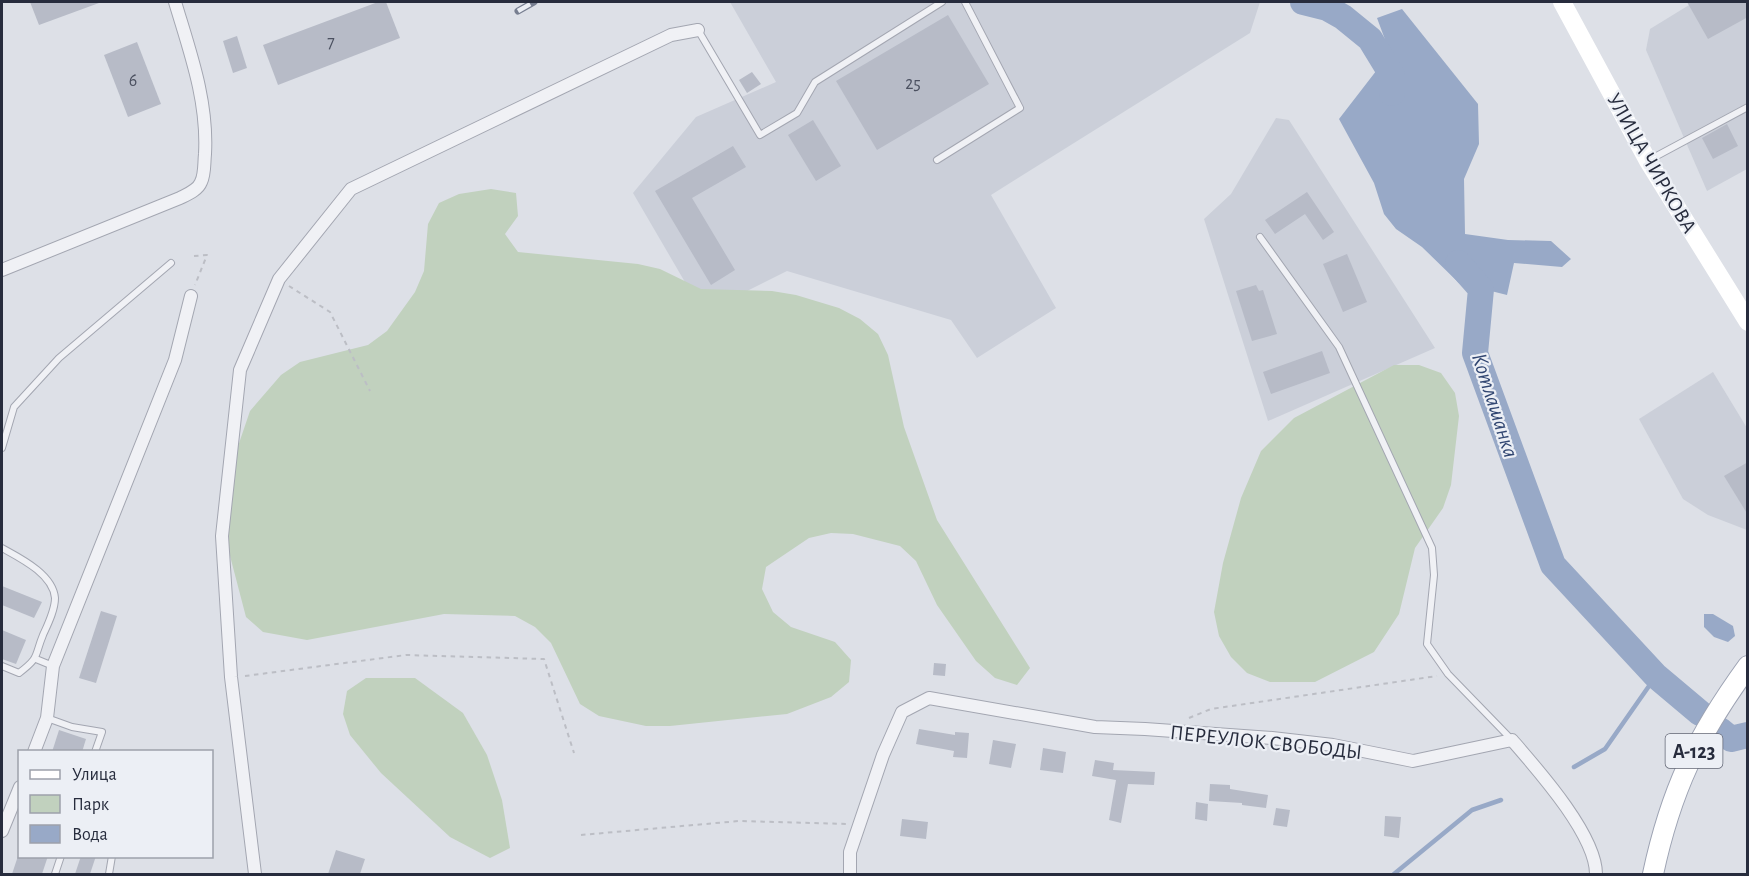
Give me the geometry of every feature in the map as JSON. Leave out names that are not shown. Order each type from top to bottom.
[{"type":"main road","name":"УЛИЦА ЧИРКОВА","points":[[1562,2],[1648,161],[1748,322]]},
{"type":"main road","name":"А-123","points":[[1653,874],[1670,805],[1700,738],[1748,666]]},
{"type":"street","points":[[2,270],[180,198],[198,188],[202,180],[205,127],[199,81],[175,2]]},
{"type":"street","points":[[255,874],[231,677],[222,536],[240,370],[279,279],[351,189],[672,35],[698,30]]},
{"type":"street","points":[[35,750],[47,718],[53,666],[175,360],[191,296]]},
{"type":"street","name":"ПЕРЕУЛОК СВОБОДЫ","points":[[859,824],[883,755],[902,712],[929,698],[1095,727],[1262,737],[1333,745],[1413,761],[1512,740]]},
{"type":"street","points":[[1512,740],[1550,784],[1588,842],[1596,866],[1596,874]]},
{"type":"street","points":[[2,831],[18,792]]},
{"type":"street","points":[[850,874],[850,852],[859,824]]},
{"type":"lane","points":[[698,30],[760,135],[797,113],[815,82],[942,2]]},
{"type":"lane","points":[[937,160],[1020,108],[965,2]]},
{"type":"lane","points":[[1648,161],[1748,107]]},
{"type":"lane","points":[[1260,237],[1339,347],[1432,548],[1434,575],[1427,644],[1448,674],[1512,740]]},
{"type":"lane","points":[[2,448],[14,407],[59,358],[171,263]]},
{"type":"lane","points":[[2,548],[24,561],[44,577],[55,598],[36,659],[19,673],[2,666]]},
{"type":"lane","points":[[36,659],[53,666]]},
{"type":"lane","points":[[47,718],[72,727],[102,732],[96,750]]},
{"type":"lane","points":[[55,874],[60,858]]},
{"type":"lane","points":[[109,874],[112,858]]},
{"type":"path","points":[[191,296],[207,255],[194,256]]},
{"type":"path","points":[[279,279],[330,312],[370,391]]},
{"type":"path","points":[[231,677],[406,655],[544,659],[574,753]]},
{"type":"path","points":[[1160,731],[1211,709],[1448,674]]},
{"type":"path","points":[[580,835],[739,820],[859,824]]},
{"type":"shaded area","points":[[730,2],[1260,2],[1250,33],[991,195],[1056,308],[977,358],[951,320],[787,271],[703,313],[633,193],[696,117],[776,82]]},
{"type":"shaded area","points":[[1694,2],[1747,2],[1747,169],[1707,191],[1646,50],[1650,29]]},
{"type":"shaded area","points":[[1276,118],[1289,120],[1435,348],[1268,421],[1204,219],[1231,194]]},
{"type":"shaded area","points":[[1713,372],[1747,428],[1747,530],[1708,515],[1683,499],[1639,419]]},
{"type":"green space","points":[[491,189],[516,193],[518,216],[505,234],[518,252],[638,264],[660,269],[701,289],[772,291],[796,295],[839,308],[860,319],[878,334],[888,355],[904,427],[937,520],[1030,668],[1017,685],[995,678],[976,661],[937,605],[916,561],[900,546],[853,534],[831,533],[809,538],[766,567],[762,589],[773,612],[791,627],[835,642],[851,660],[849,682],[831,697],[787,714],[670,726],[646,726],[599,716],[580,704],[551,643],[535,627],[515,616],[444,614],[307,640],[263,632],[246,617],[229,552],[227,504],[234,458],[250,411],[281,375],[300,362],[368,345],[387,331],[415,292],[424,271],[428,224],[439,203],[459,194]]},
{"type":"green space","points":[[1394,365],[1419,365],[1441,373],[1455,393],[1459,416],[1451,485],[1443,508],[1415,548],[1399,614],[1374,652],[1315,682],[1270,682],[1247,673],[1231,657],[1219,636],[1214,612],[1223,563],[1241,498],[1261,451],[1294,418]]},
{"type":"green space","points":[[366,678],[415,678],[463,713],[487,755],[502,800],[510,848],[490,858],[450,837],[381,773],[350,735],[343,714],[347,691]]},
{"type":"water","points":[[1402,9],[1478,104],[1479,144],[1464,179],[1465,234],[1508,240],[1551,241],[1571,259],[1562,267],[1514,263],[1507,295],[1459,283],[1422,247],[1396,229],[1384,214],[1374,183],[1339,119],[1390,53],[1377,18]]},
{"type":"water","points":[[1704,614],[1713,614],[1733,626],[1735,636],[1728,642],[1714,637],[1704,627]]},
{"type":"building","points":[[30,2],[99,2],[99,3],[39,25]]},
{"type":"building","points":[[378,2],[386,2],[400,38],[278,85],[263,45]]},
{"type":"building","points":[[1687,2],[1748,2],[1748,17],[1708,39]]},
{"type":"building","points":[[948,15],[989,84],[877,150],[836,81]]},
{"type":"building","points":[[237,36],[247,68],[233,73],[223,41]]},
{"type":"building","points":[[137,42],[161,104],[128,117],[104,55]]},
{"type":"building","points":[[752,72],[761,84],[747,93],[739,80]]},
{"type":"building","points":[[813,120],[841,166],[816,181],[788,135]]},
{"type":"building","points":[[1727,124],[1738,146],[1713,159],[1702,138]]},
{"type":"building","points":[[733,146],[746,167],[692,198],[735,270],[711,285],[655,191]]},
{"type":"building","points":[[1307,192],[1334,232],[1323,240],[1305,214],[1275,234],[1265,220]]},
{"type":"building","points":[[1347,254],[1367,302],[1343,312],[1323,264]]},
{"type":"building","points":[[1256,285],[1259,291],[1263,290],[1277,334],[1252,341],[1236,291]]},
{"type":"building","points":[[1322,351],[1330,373],[1271,394],[1263,372]]},
{"type":"building","points":[[1748,462],[1748,515],[1724,476]]},
{"type":"building","points":[[2,586],[42,602],[34,618],[2,605]]},
{"type":"building","points":[[101,611],[117,616],[96,683],[79,678]]},
{"type":"building","points":[[2,630],[26,640],[16,664],[2,659]]},
{"type":"building","points":[[934,663],[946,664],[945,676],[933,675]]},
{"type":"building","points":[[919,729],[955,735],[955,732],[969,733],[967,758],[953,757],[954,751],[916,744]]},
{"type":"building","points":[[59,730],[86,739],[83,750],[53,750]]},
{"type":"building","points":[[993,740],[1016,744],[1011,768],[989,764]]},
{"type":"building","points":[[1043,748],[1066,752],[1063,773],[1040,770]]},
{"type":"building","points":[[1095,760],[1114,763],[1113,770],[1155,772],[1154,785],[1128,784],[1121,823],[1109,820],[1116,780],[1092,776]]},
{"type":"building","points":[[1210,784],[1230,785],[1230,789],[1268,795],[1266,808],[1242,805],[1242,803],[1209,801]]},
{"type":"building","points":[[1196,802],[1208,804],[1207,821],[1195,819]]},
{"type":"building","points":[[1276,808],[1290,810],[1287,827],[1273,825]]},
{"type":"building","points":[[1385,816],[1401,817],[1399,838],[1384,836]]},
{"type":"building","points":[[902,819],[928,822],[926,839],[900,836]]},
{"type":"building","points":[[336,850],[365,859],[360,874],[328,874]]},
{"type":"building","points":[[18,856],[18,858],[47,858],[42,874],[12,874]]},
{"type":"building","points":[[80,858],[95,858],[90,874],[75,874]]},
{"type":"waterway","name":"Котлашанка","points":[[1303,2],[1327,8],[1343,17],[1370,39],[1392,75],[1392,93]]},
{"type":"waterway","name":"Котлашанка","points":[[1458,263],[1481,289],[1475,353],[1553,565],[1656,676],[1700,713]]},
{"type":"waterway","points":[[1574,767],[1605,749],[1656,676]]},
{"type":"waterway","name":"Котлашанка","points":[[1720,730],[1731,739],[1748,735]]},
{"type":"waterway","points":[[1394,874],[1472,810],[1501,800]]},
{"type":"railway","points":[[518,11],[534,2]]}]
